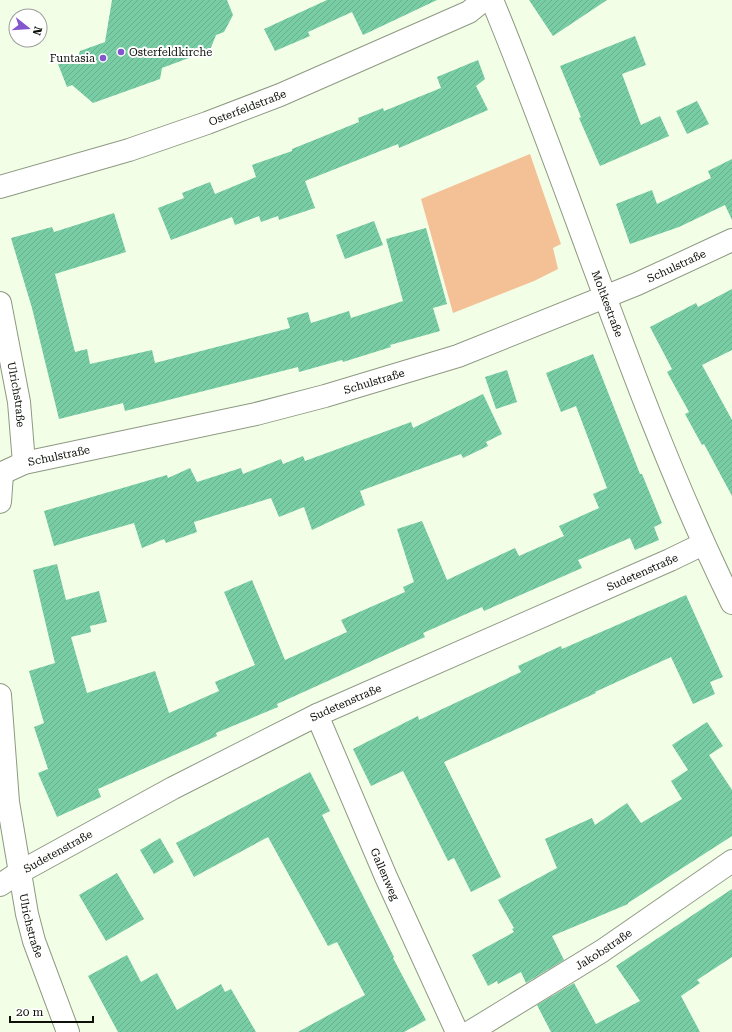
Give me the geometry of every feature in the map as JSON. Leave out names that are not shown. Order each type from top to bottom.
[{"type":"street","name":"Osterfeldstraße","points":[[0,187],[129,150],[280,95],[469,12],[484,0]]},
{"type":"street","name":"Moltkestraße","points":[[492,0],[525,80],[654,426],[703,544],[732,604]]},
{"type":"street","name":"Schulstraße","points":[[1,474],[24,463],[197,427],[325,396],[458,356],[605,297],[732,240]]},
{"type":"street","name":"Ulrichstraße","points":[[0,303],[19,402],[24,463]]},
{"type":"street","points":[[0,502],[1,474]]},
{"type":"street","name":"Sudetenstraße","points":[[0,885],[20,872],[173,788],[317,715],[670,560],[703,544]]},
{"type":"street","name":"Ulrichstraße","points":[[0,696],[7,794],[20,872],[34,941],[68,1032]]},
{"type":"street","name":"Gallenweg","points":[[317,715],[386,877],[457,1032]]},
{"type":"street","name":"Jakobstraße","points":[[484,1028],[602,951],[732,861]]},
{"type":"shaded area","points":[[530,154],[561,244],[553,248],[558,269],[534,281],[453,313],[421,199]]},
{"type":"building","name":"Osterfeldkirche","points":[[112,0],[227,0],[233,15],[224,32],[216,35],[210,50],[162,68],[160,79],[93,103],[72,85],[67,87],[58,64],[78,57],[80,51],[105,42]]},
{"type":"building","points":[[327,0],[437,0],[363,35],[352,12],[308,32],[310,36],[275,51],[264,29]]},
{"type":"building","points":[[529,0],[607,0],[553,36]]},
{"type":"building","points":[[635,36],[646,65],[622,74],[641,125],[660,116],[669,136],[600,166],[579,118],[581,117],[560,66]]},
{"type":"building","points":[[478,60],[485,79],[476,86],[488,110],[399,148],[398,144],[305,181],[315,208],[279,220],[278,216],[261,222],[259,216],[235,225],[232,217],[171,240],[158,208],[184,198],[182,193],[210,182],[215,194],[256,177],[252,165],[292,151],[292,149],[359,122],[358,118],[383,108],[384,111],[441,88],[437,77]]},
{"type":"building","points":[[697,101],[709,124],[687,134],[676,111]]},
{"type":"building","points":[[732,159],[732,220],[725,205],[679,227],[630,244],[616,204],[652,190],[657,204],[711,178],[708,171]]},
{"type":"building","points":[[114,213],[126,252],[55,274],[75,352],[87,349],[90,364],[152,350],[155,363],[290,328],[287,318],[308,312],[311,323],[349,311],[351,318],[403,301],[386,239],[426,228],[447,304],[433,308],[440,331],[390,345],[391,347],[343,362],[342,360],[299,372],[298,367],[125,411],[123,403],[59,419],[32,308],[11,238],[52,227],[54,232]]},
{"type":"building","points":[[374,221],[383,245],[345,259],[336,235]]},
{"type":"building","points":[[732,289],[732,350],[702,365],[732,420],[732,496],[704,444],[702,445],[685,414],[689,412],[667,372],[672,369],[650,327],[696,303],[698,307]]},
{"type":"building","points":[[593,354],[640,474],[642,474],[662,523],[654,527],[659,540],[635,550],[630,538],[578,560],[582,568],[484,611],[482,607],[423,633],[425,637],[277,704],[278,707],[216,733],[217,736],[98,789],[101,797],[57,817],[38,773],[48,769],[34,727],[44,723],[29,671],[55,663],[33,570],[57,564],[66,600],[99,591],[107,622],[90,626],[91,632],[71,637],[87,693],[155,671],[169,713],[219,691],[215,682],[255,665],[224,592],[252,580],[285,660],[347,632],[341,620],[405,592],[403,587],[414,582],[397,529],[422,521],[447,580],[515,548],[519,556],[564,536],[559,526],[599,508],[593,494],[607,488],[576,406],[561,412],[546,373]]},
{"type":"building","points":[[507,370],[517,402],[496,409],[485,377]]},
{"type":"building","points":[[483,394],[502,434],[486,442],[488,446],[463,458],[461,454],[360,491],[365,505],[312,530],[304,507],[279,517],[271,498],[194,522],[197,532],[166,543],[164,539],[142,548],[134,523],[54,546],[44,511],[167,475],[168,478],[190,468],[197,482],[241,468],[243,474],[281,459],[283,464],[303,456],[305,461],[411,422],[413,428]]},
{"type":"building","points":[[686,595],[723,677],[710,682],[715,694],[693,704],[671,657],[444,762],[501,877],[471,892],[454,858],[448,861],[403,771],[371,786],[353,749],[418,716],[419,720],[521,672],[518,666],[561,646],[562,649]]},
{"type":"building","points":[[707,722],[723,746],[709,755],[732,790],[732,836],[628,904],[552,936],[564,960],[526,983],[521,972],[498,984],[497,981],[488,986],[472,955],[514,932],[512,929],[514,928],[498,900],[557,868],[545,839],[592,818],[595,825],[627,803],[641,823],[682,799],[671,781],[688,770],[672,745]]},
{"type":"building","points":[[310,772],[330,811],[322,815],[394,957],[393,958],[426,1020],[404,1032],[298,1032],[365,995],[337,942],[328,946],[268,837],[194,877],[176,843]]},
{"type":"building","points":[[160,838],[174,862],[154,874],[140,850]]},
{"type":"building","points":[[117,873],[144,919],[106,941],[79,895]]},
{"type":"building","points":[[732,889],[732,957],[697,980],[700,983],[681,996],[700,1032],[551,1032],[537,1005],[574,983],[596,1024],[640,1001],[616,966]]},
{"type":"building","points":[[127,955],[141,982],[157,973],[177,1010],[221,984],[225,992],[231,989],[256,1032],[118,1032],[88,976]]},
{"type":"place","name":"Osterfeldkirche","points":[[121,52]]},
{"type":"place","name":"Funtasia","points":[[103,58]]}]
